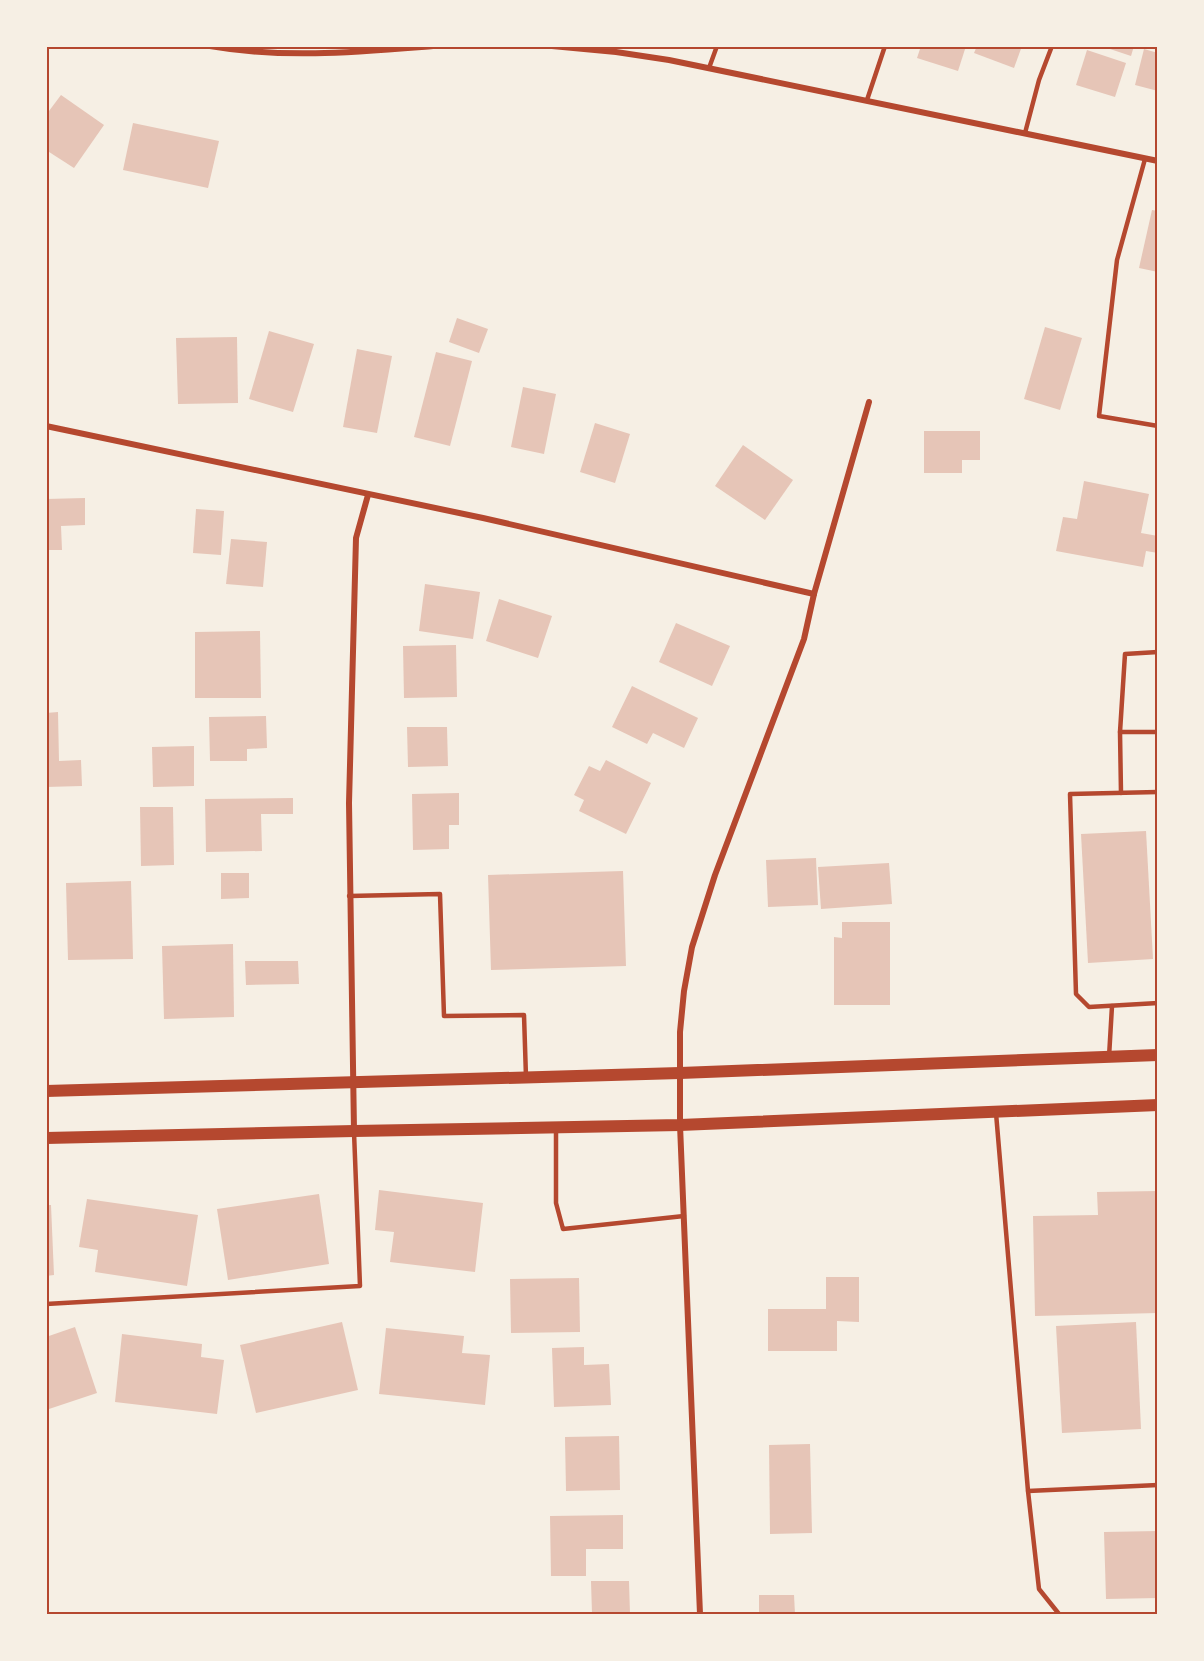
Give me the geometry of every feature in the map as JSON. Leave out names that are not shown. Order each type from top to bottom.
[{"type":"main road","points":[[46,1091],[680,1073],[1158,1055]]},
{"type":"main road","points":[[46,1138],[680,1125],[1158,1105]]},
{"type":"street","points":[[210,46],[268,54],[340,54],[433,46]]},
{"type":"street","points":[[552,46],[616,52],[709,68],[1158,161]]},
{"type":"street","points":[[700,1614],[680,1125],[680,1032],[684,991],[692,947],[742,799],[804,639],[814,594],[869,402]]},
{"type":"street","points":[[46,426],[483,518],[814,594]]},
{"type":"street","points":[[354,1131],[349,803],[356,538],[368,495]]},
{"type":"lane","points":[[709,68],[717,46]]},
{"type":"lane","points":[[867,100],[885,46]]},
{"type":"lane","points":[[1025,133],[1039,80],[1052,46]]},
{"type":"lane","points":[[1146,159],[1118,260],[1099,416],[1158,426]]},
{"type":"lane","points":[[1121,793],[1120,732],[1125,654],[1158,652]]},
{"type":"lane","points":[[1120,732],[1158,732]]},
{"type":"lane","points":[[1158,792],[1070,794],[1076,994],[1089,1007],[1158,1003]]},
{"type":"lane","points":[[350,896],[440,894],[444,1016],[525,1015],[526,1077]]},
{"type":"lane","points":[[1109,1057],[1112,1006]]},
{"type":"lane","points":[[995,1112],[1028,1491],[1039,1590],[1059,1614]]},
{"type":"lane","points":[[556,1127],[556,1203],[563,1229],[684,1216]]},
{"type":"lane","points":[[46,1304],[360,1286],[354,1131]]},
{"type":"lane","points":[[1028,1491],[1158,1485]]},
{"type":"building","points":[[921,46],[966,46],[958,71],[917,58]]},
{"type":"building","points":[[977,46],[1022,46],[1014,68],[974,53]]},
{"type":"building","points":[[1101,46],[1134,46],[1131,56]]},
{"type":"building","points":[[1144,49],[1158,53],[1158,91],[1135,85]]},
{"type":"building","points":[[1087,50],[1126,63],[1115,97],[1076,85]]},
{"type":"building","points":[[61,95],[104,125],[74,168],[46,150],[46,115]]},
{"type":"building","points":[[133,123],[219,141],[208,188],[123,170]]},
{"type":"building","points":[[1152,210],[1158,211],[1158,272],[1139,268]]},
{"type":"building","points":[[457,318],[488,329],[479,353],[449,342]]},
{"type":"building","points":[[1045,327],[1082,338],[1060,410],[1024,399]]},
{"type":"building","points":[[269,331],[314,344],[293,412],[249,399]]},
{"type":"building","points":[[237,337],[238,403],[178,404],[176,338]]},
{"type":"building","points":[[357,349],[392,356],[377,433],[343,427]]},
{"type":"building","points":[[436,352],[472,361],[450,446],[414,437]]},
{"type":"building","points":[[523,387],[556,394],[544,454],[511,447]]},
{"type":"building","points":[[595,423],[630,434],[615,483],[580,472]]},
{"type":"building","points":[[924,431],[980,431],[980,460],[962,460],[962,473],[924,473]]},
{"type":"building","points":[[743,445],[793,480],[765,520],[715,486]]},
{"type":"building","points":[[1084,481],[1149,494],[1141,533],[1158,536],[1158,553],[1146,551],[1143,567],[1056,551],[1063,517],[1077,519]]},
{"type":"building","points":[[85,498],[85,525],[61,526],[62,550],[46,550],[46,499]]},
{"type":"building","points":[[196,509],[224,511],[221,555],[193,553]]},
{"type":"building","points":[[231,539],[267,542],[263,587],[226,584]]},
{"type":"building","points":[[425,584],[480,592],[473,639],[419,631]]},
{"type":"building","points":[[499,599],[552,616],[538,658],[486,641]]},
{"type":"building","points":[[676,623],[730,646],[712,686],[659,662]]},
{"type":"building","points":[[260,631],[261,698],[195,698],[195,632]]},
{"type":"building","points":[[456,645],[457,697],[404,698],[403,646]]},
{"type":"building","points":[[632,686],[698,718],[684,748],[653,733],[647,744],[612,727]]},
{"type":"building","points":[[58,712],[59,761],[81,760],[82,786],[46,787],[46,713]]},
{"type":"building","points":[[266,716],[267,748],[247,749],[247,761],[210,761],[209,717]]},
{"type":"building","points":[[407,727],[447,727],[448,766],[408,767]]},
{"type":"building","points":[[194,746],[194,786],[153,787],[152,747]]},
{"type":"building","points":[[606,760],[651,783],[626,834],[579,811],[584,800],[574,795],[589,766],[600,771]]},
{"type":"building","points":[[459,793],[459,825],[449,825],[449,849],[413,850],[412,794]]},
{"type":"building","points":[[293,798],[293,814],[261,814],[262,851],[206,852],[205,799]]},
{"type":"building","points":[[140,807],[173,807],[174,865],[141,866]]},
{"type":"building","points":[[1146,831],[1153,959],[1088,963],[1081,834]]},
{"type":"building","points":[[816,858],[818,905],[768,907],[766,860]]},
{"type":"building","points":[[889,863],[892,904],[821,909],[818,867]]},
{"type":"building","points":[[623,871],[626,966],[491,970],[488,875]]},
{"type":"building","points":[[221,873],[249,873],[249,898],[221,899]]},
{"type":"building","points":[[131,881],[133,959],[68,960],[66,883]]},
{"type":"building","points":[[842,922],[890,922],[890,1005],[834,1005],[834,937],[842,938]]},
{"type":"building","points":[[233,944],[234,1017],[164,1019],[162,946]]},
{"type":"building","points":[[245,961],[298,961],[299,984],[246,985]]},
{"type":"building","points":[[379,1190],[483,1203],[475,1272],[390,1262],[394,1232],[375,1230]]},
{"type":"building","points":[[1158,1191],[1158,1313],[1035,1316],[1033,1216],[1098,1215],[1097,1192]]},
{"type":"building","points":[[319,1194],[329,1264],[228,1280],[217,1209]]},
{"type":"building","points":[[87,1199],[198,1215],[187,1286],[95,1272],[98,1250],[79,1247]]},
{"type":"building","points":[[46,1205],[51,1205],[54,1275],[46,1276]]},
{"type":"building","points":[[826,1277],[859,1277],[859,1322],[837,1321],[837,1351],[768,1351],[768,1309],[826,1309]]},
{"type":"building","points":[[579,1278],[580,1332],[511,1333],[510,1279]]},
{"type":"building","points":[[342,1322],[358,1390],[256,1413],[240,1345]]},
{"type":"building","points":[[1136,1322],[1141,1429],[1062,1433],[1056,1326]]},
{"type":"building","points":[[75,1327],[97,1393],[46,1410],[46,1337]]},
{"type":"building","points":[[386,1328],[464,1336],[462,1353],[490,1355],[485,1405],[379,1394]]},
{"type":"building","points":[[122,1334],[202,1344],[201,1357],[224,1360],[217,1414],[115,1402]]},
{"type":"building","points":[[584,1347],[584,1365],[609,1364],[611,1405],[554,1407],[552,1348]]},
{"type":"building","points":[[619,1436],[620,1490],[566,1491],[565,1437]]},
{"type":"building","points":[[810,1444],[812,1533],[770,1534],[769,1445]]},
{"type":"building","points":[[623,1515],[623,1549],[586,1549],[586,1576],[551,1576],[550,1516]]},
{"type":"building","points":[[1158,1531],[1158,1598],[1106,1599],[1104,1532]]},
{"type":"building","points":[[591,1581],[629,1581],[630,1614],[592,1614]]},
{"type":"building","points":[[759,1595],[794,1595],[795,1614],[759,1614]]}]
